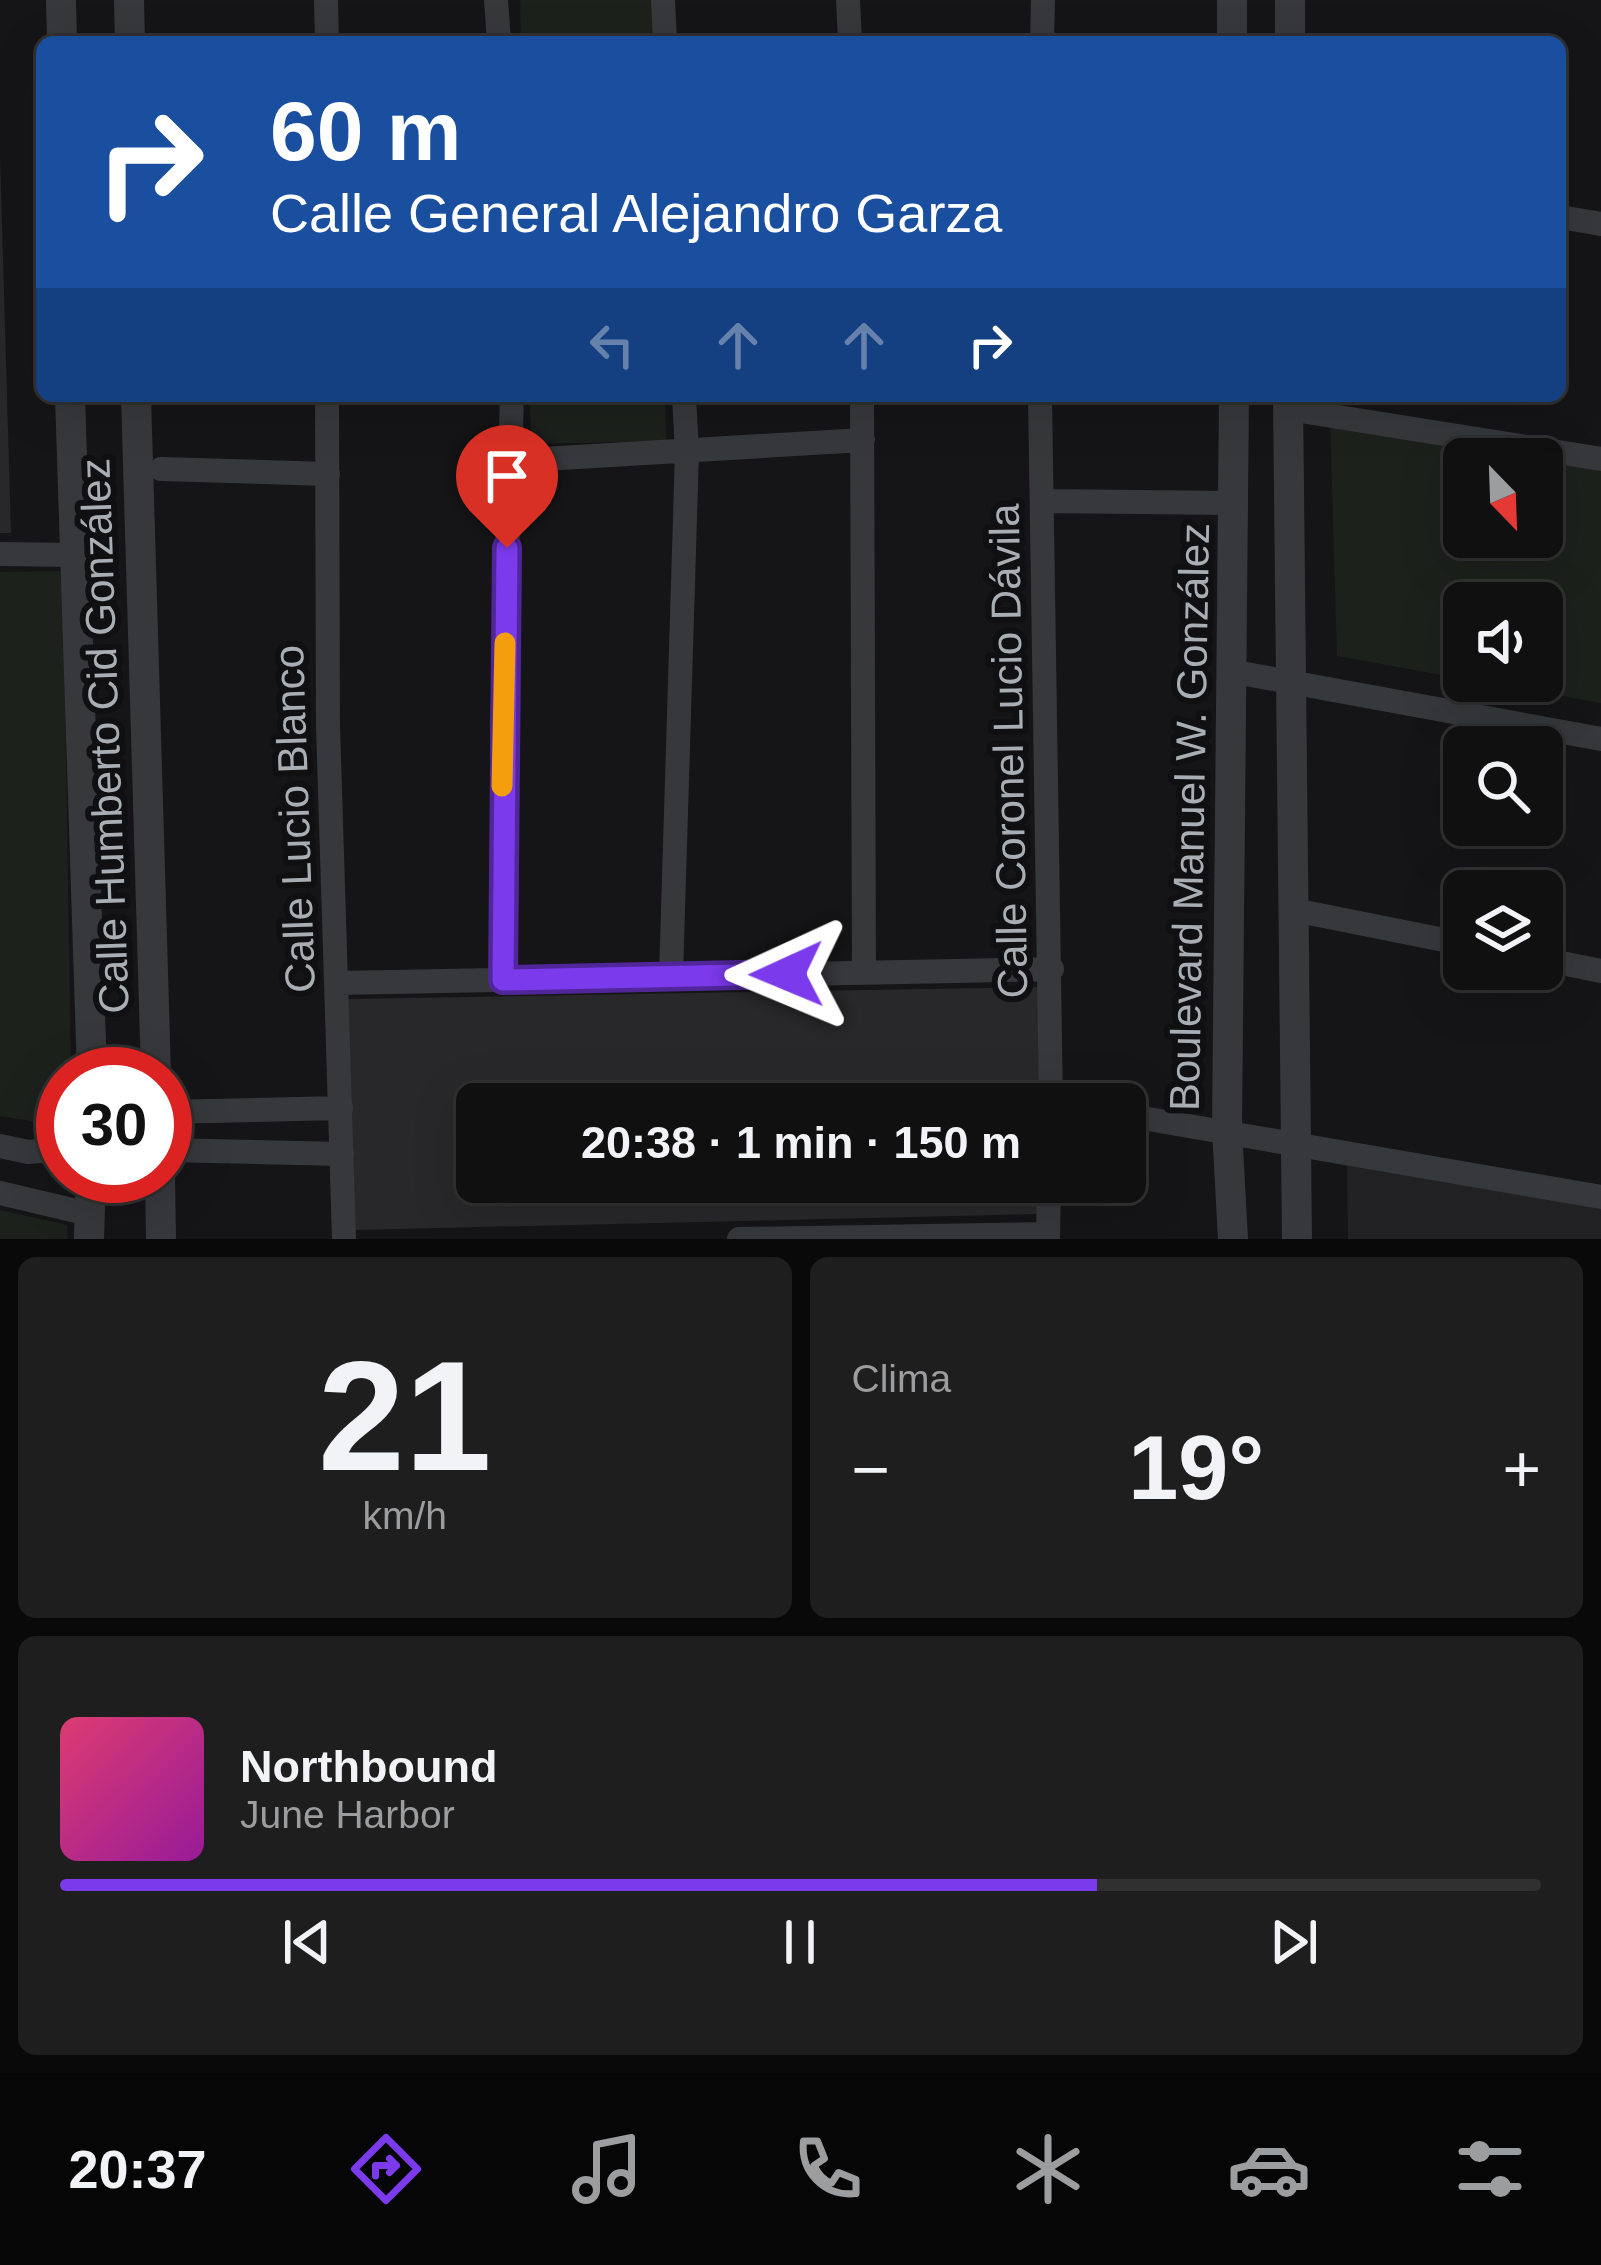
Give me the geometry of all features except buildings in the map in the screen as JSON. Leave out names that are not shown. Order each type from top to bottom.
[{"type":"street","points":[[61,0],[62,36]]},
{"type":"street","points":[[129,0],[130,36]]},
{"type":"street","points":[[326,0],[326,36]]},
{"type":"street","points":[[496,0],[499,36]]},
{"type":"street","points":[[663,0],[665,36]]},
{"type":"street","points":[[848,0],[850,36]]},
{"type":"street","points":[[1042,0],[1042,36]]},
{"type":"street","points":[[1232,0],[1232,36]]},
{"type":"street","points":[[1290,0],[1290,36]]},
{"type":"street","points":[[1566,219],[1601,224]]},
{"type":"street","name":"Calle Humberto Cid González","points":[[70,402],[91,1047]]},
{"type":"street","name":"Calle Humberto Cid González","points":[[136,402],[155,1047]]},
{"type":"street","name":"Calle Lucio Blanco","points":[[327,402],[328,726],[344,1239]]},
{"type":"street","points":[[503,980],[512,402]]},
{"type":"street","points":[[670,976],[687,452],[684,402]]},
{"type":"street","points":[[862,402],[864,972]]},
{"type":"street","name":"Calle Coronel Lucio Dávila","points":[[1040,402],[1051,1083]]},
{"type":"street","name":"Boulevard Manuel W. González","points":[[1233,1239],[1227,1129],[1234,402]]},
{"type":"street","points":[[1297,1239],[1295,684],[1288,403],[1601,459]]},
{"type":"street","points":[[510,461],[863,440]]},
{"type":"street","points":[[161,469],[328,474]]},
{"type":"street","points":[[1042,501],[1235,503]]},
{"type":"street","points":[[0,554],[73,555]]},
{"type":"street","points":[[1235,673],[1601,739]]},
{"type":"street","points":[[1294,910],[1443,940]]},
{"type":"street","points":[[1563,963],[1601,970]]},
{"type":"street","points":[[338,983],[1052,969]]},
{"type":"street","points":[[192,1111],[341,1108]]},
{"type":"street","points":[[1146,1118],[1601,1197]]},
{"type":"street","points":[[0,1146],[36,1151]]},
{"type":"street","points":[[192,1151],[342,1154]]},
{"type":"street","points":[[0,1193],[89,1227]]},
{"type":"street","points":[[160,1203],[161,1239]]},
{"type":"street","points":[[739,1239],[1048,1236],[1049,1203]]},
{"type":"shaded area","points":[[520,0],[656,0],[657,36],[521,36]]},
{"type":"shaded area","points":[[530,402],[665,402],[666,441],[531,444]]},
{"type":"shaded area","points":[[1330,421],[1443,441],[1443,558],[1563,558],[1563,461],[1601,468],[1601,703],[1563,696],[1563,582],[1443,582],[1443,675],[1337,656]]},
{"type":"shaded area","points":[[63,571],[71,1047],[36,1047],[36,1122],[0,1116],[0,572]]},
{"type":"shaded area","points":[[1347,1153],[1601,1203],[1601,1239],[1348,1239]]},
{"type":"shaded area","points":[[0,1210],[67,1225],[68,1239],[0,1239]]},
{"type":"slow traffic","points":[[502,786],[505,643]]},
{"type":"route","points":[[507,548],[503,980],[787,974]]}]
